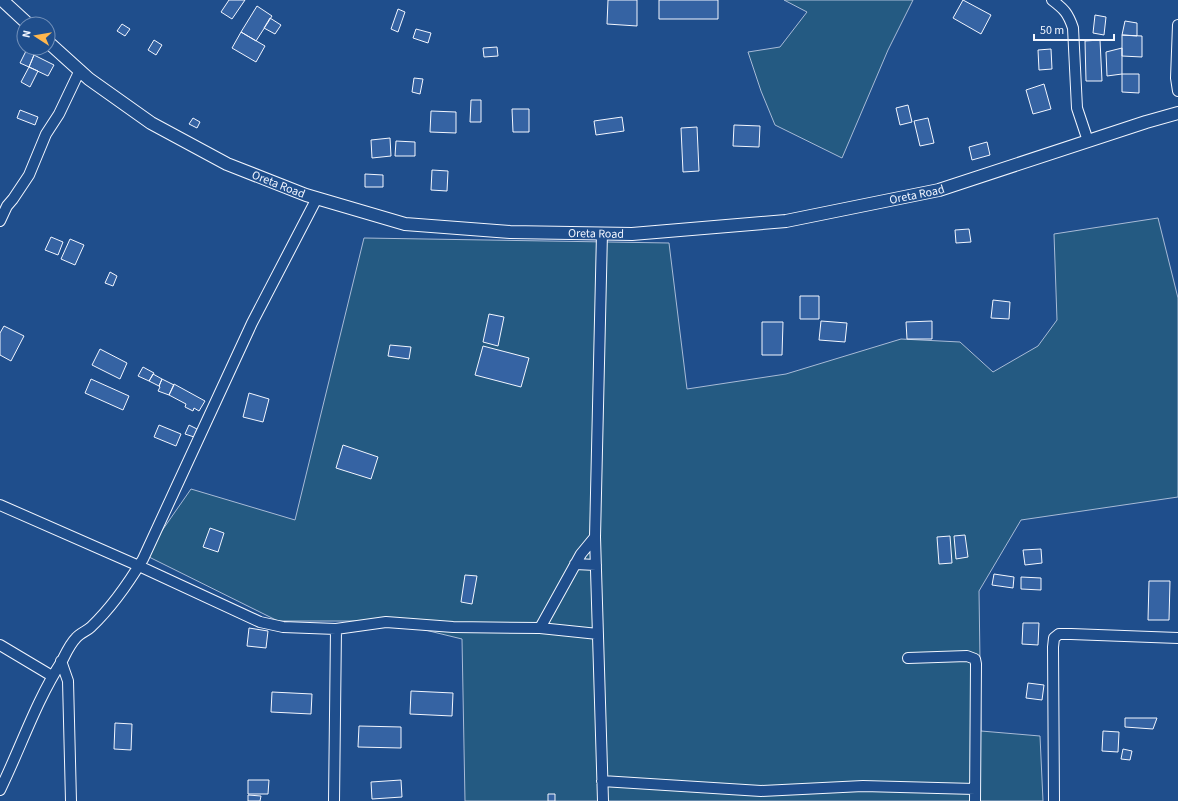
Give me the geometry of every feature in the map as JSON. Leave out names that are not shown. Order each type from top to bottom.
[{"type":"street","points":[[2,0],[19,16]]},
{"type":"street","points":[[1052,0],[1065,10],[1070,17],[1073,28],[1077,108],[1088,141]]},
{"type":"street","points":[[1178,25],[1176,78],[1178,91]]},
{"type":"street","name":"Oreta Road","points":[[56,49],[89,79],[151,123],[227,164],[317,198],[406,224],[510,232],[632,234],[786,221],[939,190],[1146,122],[1178,113]]},
{"type":"street","points":[[0,221],[8,206],[29,175],[46,134],[59,114],[80,70]]},
{"type":"street","points":[[0,790],[42,695],[61,661],[76,638],[91,627],[114,602],[139,566],[252,323],[317,198]]},
{"type":"street","points":[[602,233],[595,537],[603,801]]},
{"type":"street","points":[[0,505],[139,566],[260,622],[283,627],[336,629],[386,622],[453,627],[540,628],[598,634]]},
{"type":"street","points":[[540,628],[581,554],[595,537]]},
{"type":"street","points":[[576,564],[596,565]]},
{"type":"street","points":[[334,801],[336,629]]},
{"type":"street","points":[[1054,801],[1054,638],[1059,634],[1178,638]]},
{"type":"street","points":[[0,645],[52,676]]},
{"type":"street","points":[[908,658],[967,656],[975,659],[975,801]]},
{"type":"street","points":[[61,661],[68,681],[71,801]]},
{"type":"street","points":[[602,782],[761,791],[863,786],[975,789]]},
{"type":"shaded area","points":[[784,0],[913,0],[888,50],[842,158],[775,125],[761,91],[748,52],[780,47],[807,12]]},
{"type":"shaded area","points":[[1158,218],[1178,298],[1178,497],[1021,520],[979,591],[981,731],[1040,736],[1043,801],[465,801],[462,639],[388,621],[278,621],[145,555],[191,489],[295,520],[364,238],[669,243],[687,389],[786,374],[901,339],[960,342],[993,372],[1038,346],[1057,320],[1054,234]]},
{"type":"building","points":[[229,0],[245,0],[232,19],[221,12]]},
{"type":"building","points":[[608,0],[637,0],[637,26],[607,24]]},
{"type":"building","points":[[659,0],[718,0],[718,19],[659,19]]},
{"type":"building","points":[[963,0],[991,15],[981,34],[953,18]]},
{"type":"building","points":[[257,6],[272,16],[256,41],[241,32]]},
{"type":"building","points":[[398,9],[405,12],[398,32],[391,29]]},
{"type":"building","points":[[1095,15],[1106,17],[1104,35],[1093,33]]},
{"type":"building","points":[[270,18],[281,25],[275,34],[264,28]]},
{"type":"building","points":[[1125,21],[1137,23],[1137,36],[1122,35]]},
{"type":"building","points":[[122,24],[130,29],[125,36],[117,31]]},
{"type":"building","points":[[416,29],[431,33],[428,43],[413,38]]},
{"type":"building","points":[[241,32],[265,46],[256,62],[232,48]]},
{"type":"building","points":[[1122,35],[1142,36],[1142,57],[1122,56]]},
{"type":"building","points":[[154,40],[162,45],[156,55],[148,50]]},
{"type":"building","points":[[1100,40],[1102,81],[1086,81],[1085,41]]},
{"type":"building","points":[[497,47],[498,56],[484,57],[483,48]]},
{"type":"building","points":[[1122,48],[1122,74],[1107,76],[1106,52]]},
{"type":"building","points":[[1051,49],[1052,69],[1039,70],[1038,50]]},
{"type":"building","points":[[24,56],[34,56],[29,67],[20,63]]},
{"type":"building","points":[[34,56],[54,65],[48,76],[29,67]]},
{"type":"building","points":[[29,67],[38,71],[30,87],[21,82]]},
{"type":"building","points":[[1122,74],[1139,74],[1139,93],[1122,92]]},
{"type":"building","points":[[414,78],[423,79],[420,94],[412,92]]},
{"type":"building","points":[[1044,84],[1051,109],[1033,114],[1026,90]]},
{"type":"building","points":[[471,100],[481,100],[481,122],[470,122]]},
{"type":"building","points":[[908,105],[912,122],[900,125],[896,108]]},
{"type":"building","points":[[512,109],[529,109],[529,132],[513,132]]},
{"type":"building","points":[[20,110],[38,117],[35,125],[17,118]]},
{"type":"building","points":[[431,111],[456,112],[456,133],[430,132]]},
{"type":"building","points":[[622,117],[624,131],[596,135],[594,121]]},
{"type":"building","points":[[193,118],[200,122],[197,128],[189,124]]},
{"type":"building","points":[[928,118],[934,143],[920,146],[914,121]]},
{"type":"building","points":[[734,125],[760,126],[759,147],[733,146]]},
{"type":"building","points":[[697,127],[699,171],[683,172],[681,128]]},
{"type":"building","points":[[390,138],[391,156],[372,158],[371,140]]},
{"type":"building","points":[[396,141],[415,142],[415,156],[395,156]]},
{"type":"building","points":[[987,142],[990,155],[972,160],[969,147]]},
{"type":"building","points":[[432,170],[448,171],[447,191],[431,190]]},
{"type":"building","points":[[365,174],[383,175],[383,187],[365,187]]},
{"type":"building","points":[[969,229],[971,242],[956,243],[955,230]]},
{"type":"building","points":[[51,237],[63,242],[58,255],[45,250]]},
{"type":"building","points":[[70,239],[84,245],[75,265],[61,259]]},
{"type":"building","points":[[110,272],[117,276],[113,286],[105,283]]},
{"type":"building","points":[[800,296],[819,296],[819,319],[800,319]]},
{"type":"building","points":[[993,300],[1010,302],[1009,319],[991,318]]},
{"type":"building","points":[[489,314],[504,317],[498,346],[483,342]]},
{"type":"building","points":[[821,321],[847,323],[845,342],[819,340]]},
{"type":"building","points":[[932,321],[932,339],[907,339],[906,322]]},
{"type":"building","points":[[762,322],[783,322],[782,355],[762,355]]},
{"type":"building","points":[[4,326],[24,336],[11,361],[0,355],[0,333]]},
{"type":"building","points":[[390,345],[411,347],[409,359],[388,356]]},
{"type":"building","points":[[483,346],[529,358],[521,387],[475,375]]},
{"type":"building","points":[[100,349],[127,363],[120,379],[92,365]]},
{"type":"building","points":[[143,367],[154,373],[149,381],[138,376]]},
{"type":"building","points":[[153,374],[162,379],[159,386],[149,381]]},
{"type":"building","points":[[91,379],[129,396],[123,410],[85,393]]},
{"type":"building","points":[[162,379],[174,385],[169,395],[158,391]]},
{"type":"building","points":[[174,384],[205,401],[199,411],[194,408],[193,411],[185,407],[186,404],[169,395]]},
{"type":"building","points":[[249,393],[269,399],[263,422],[243,417]]},
{"type":"building","points":[[159,425],[181,434],[176,446],[154,437]]},
{"type":"building","points":[[189,425],[197,429],[194,437],[185,434]]},
{"type":"building","points":[[343,445],[378,457],[371,479],[336,468]]},
{"type":"building","points":[[210,528],[224,533],[218,552],[203,547]]},
{"type":"building","points":[[965,535],[968,557],[956,559],[954,536]]},
{"type":"building","points":[[950,536],[952,563],[939,564],[937,537]]},
{"type":"building","points":[[1041,549],[1042,563],[1025,565],[1023,550]]},
{"type":"building","points":[[994,574],[1014,577],[1013,588],[992,585]]},
{"type":"building","points":[[465,575],[477,576],[472,604],[461,602]]},
{"type":"building","points":[[1021,577],[1041,578],[1041,590],[1021,589]]},
{"type":"building","points":[[1149,581],[1170,581],[1169,620],[1148,620]]},
{"type":"building","points":[[1023,623],[1039,623],[1038,645],[1022,644]]},
{"type":"building","points":[[249,628],[268,631],[266,648],[247,646]]},
{"type":"building","points":[[1028,683],[1044,685],[1042,700],[1026,698]]},
{"type":"building","points":[[411,691],[453,693],[452,716],[410,714]]},
{"type":"building","points":[[272,692],[312,694],[311,714],[271,712]]},
{"type":"building","points":[[1125,718],[1157,718],[1153,729],[1125,727]]},
{"type":"building","points":[[115,723],[132,724],[131,750],[114,749]]},
{"type":"building","points":[[359,726],[401,727],[401,748],[358,747]]},
{"type":"building","points":[[1103,731],[1119,732],[1118,752],[1102,751]]},
{"type":"building","points":[[1123,749],[1132,751],[1130,760],[1121,759]]},
{"type":"building","points":[[248,780],[269,780],[268,794],[248,794]]},
{"type":"building","points":[[401,780],[402,797],[372,799],[371,782]]},
{"type":"building","points":[[548,794],[555,794],[555,801],[548,801]]},
{"type":"building","points":[[248,795],[261,796],[260,801],[248,801]]}]
